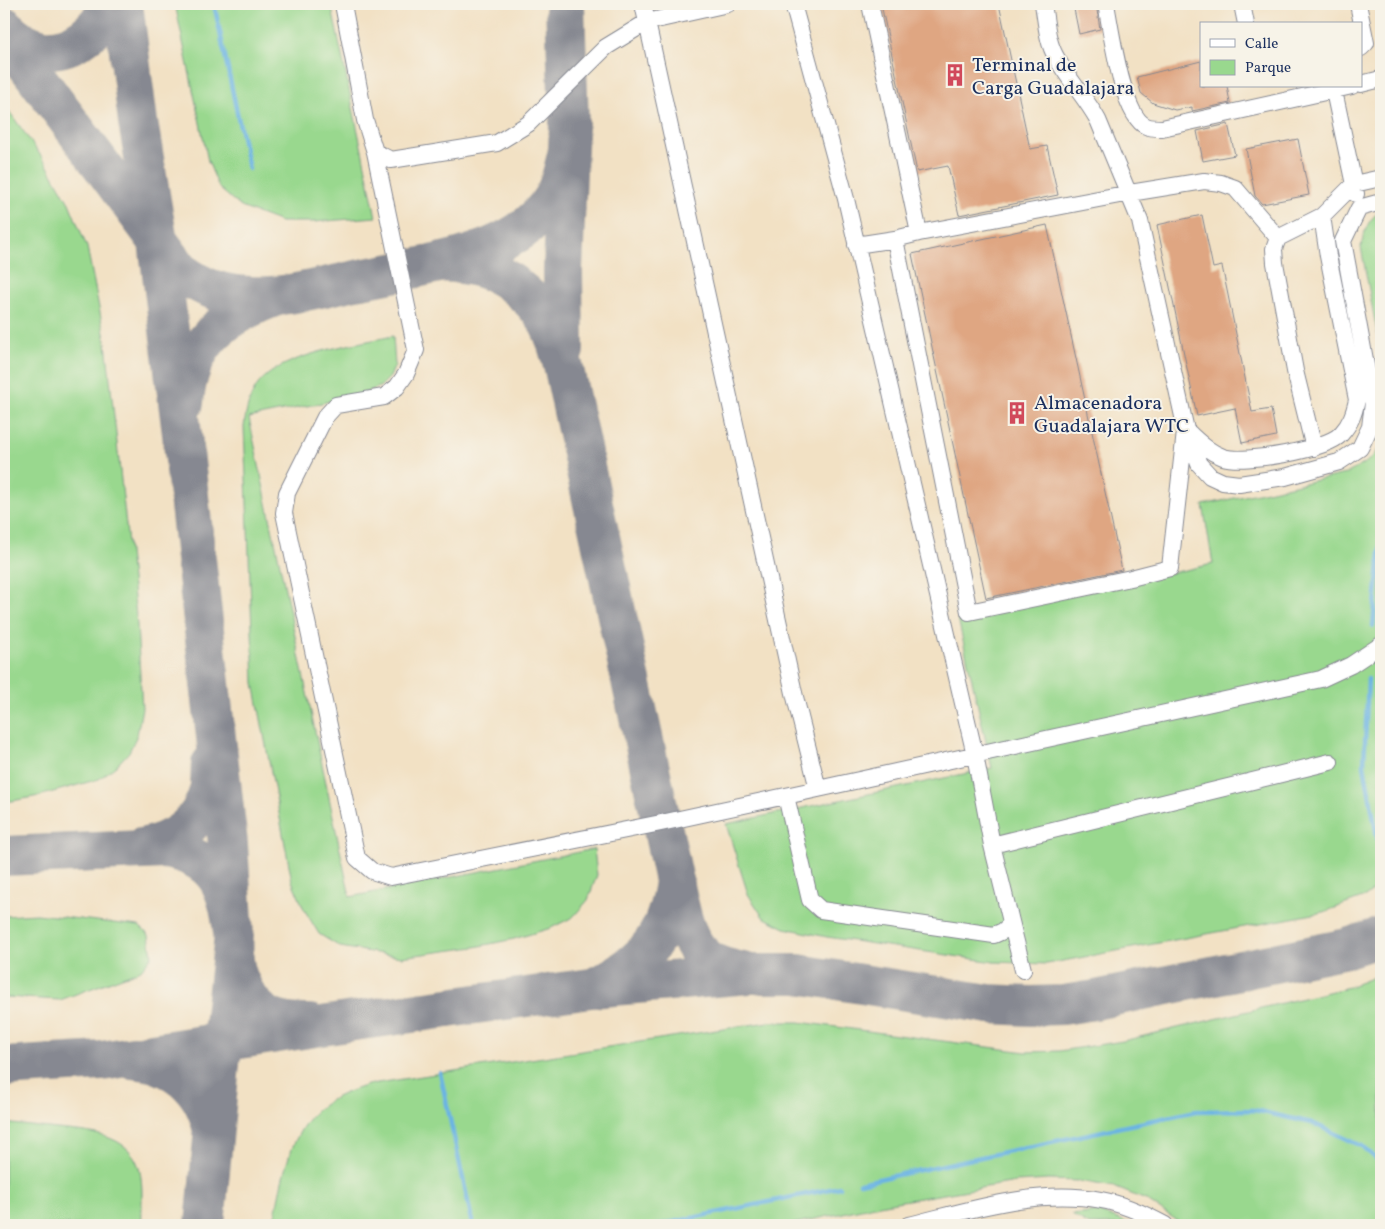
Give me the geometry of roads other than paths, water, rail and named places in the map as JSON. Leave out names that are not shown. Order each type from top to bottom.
[{"type":"lane","points":[[342,4],[365,120],[375,152],[416,350],[406,374],[397,387],[384,397],[336,405],[325,417],[287,493],[284,513],[357,858],[372,871],[391,878],[662,824],[1321,679],[1351,665],[1381,645]]},
{"type":"lane","points":[[643,4],[794,693],[818,789]]},
{"type":"lane","points":[[375,152],[391,160],[497,143],[528,124],[606,47],[647,22],[728,4]]},
{"type":"lane","points":[[793,4],[846,199],[975,755],[992,845],[1022,970]]},
{"type":"lane","points":[[870,4],[919,233]]},
{"type":"lane","points":[[1043,4],[1056,57],[1090,105],[1130,193],[1140,221],[1186,430],[1199,464],[1210,476],[1223,482],[1239,484],[1285,477],[1339,462],[1360,448],[1370,427],[1374,404],[1343,241],[1359,208],[1334,91]]},
{"type":"lane","points":[[1106,4],[1125,96],[1135,116],[1145,126],[1162,128],[1345,88]]},
{"type":"lane","points":[[1242,4],[1246,22]]},
{"type":"lane","points":[[1358,4],[1362,22]]},
{"type":"lane","points":[[1362,24],[1366,43],[1362,47]]},
{"type":"lane","points":[[1362,84],[1381,79]]},
{"type":"lane","points":[[1314,448],[1295,371],[1274,249],[1278,238],[1322,216],[1354,184],[1381,178]]},
{"type":"lane","points":[[856,246],[1130,193],[1204,181],[1221,183],[1235,188],[1278,238]]},
{"type":"lane","points":[[1359,208],[1381,202]]},
{"type":"lane","points":[[1186,430],[1207,449],[1225,458],[1240,460],[1314,448],[1340,436],[1353,419],[1357,400],[1328,256],[1322,216]]},
{"type":"lane","points":[[895,239],[969,612],[1170,568],[1186,430]]},
{"type":"lane","points":[[992,845],[1330,762]]},
{"type":"lane","points":[[786,796],[810,900],[821,910],[994,935],[1003,931],[1011,924]]},
{"type":"lane","points":[[909,1225],[1023,1200],[1061,1196],[1101,1200],[1143,1213],[1165,1225]]},
{"type":"waterway","points":[[214,4],[249,169]]},
{"type":"waterway","points":[[1373,626],[1381,543]]},
{"type":"waterway","points":[[1368,679],[1364,765],[1381,858]]},
{"type":"waterway","points":[[440,1073],[473,1225]]},
{"type":"waterway","points":[[860,1183],[1196,1111],[1254,1110],[1312,1123],[1362,1146],[1381,1163]]},
{"type":"waterway","points":[[659,1225],[840,1187]]},
{"type":"place","name":"Terminal de Carga Guadalajara","points":[[955,75]]},
{"type":"place","name":"Almacenadora Guadalajara WTC","points":[[1017,413]]}]
